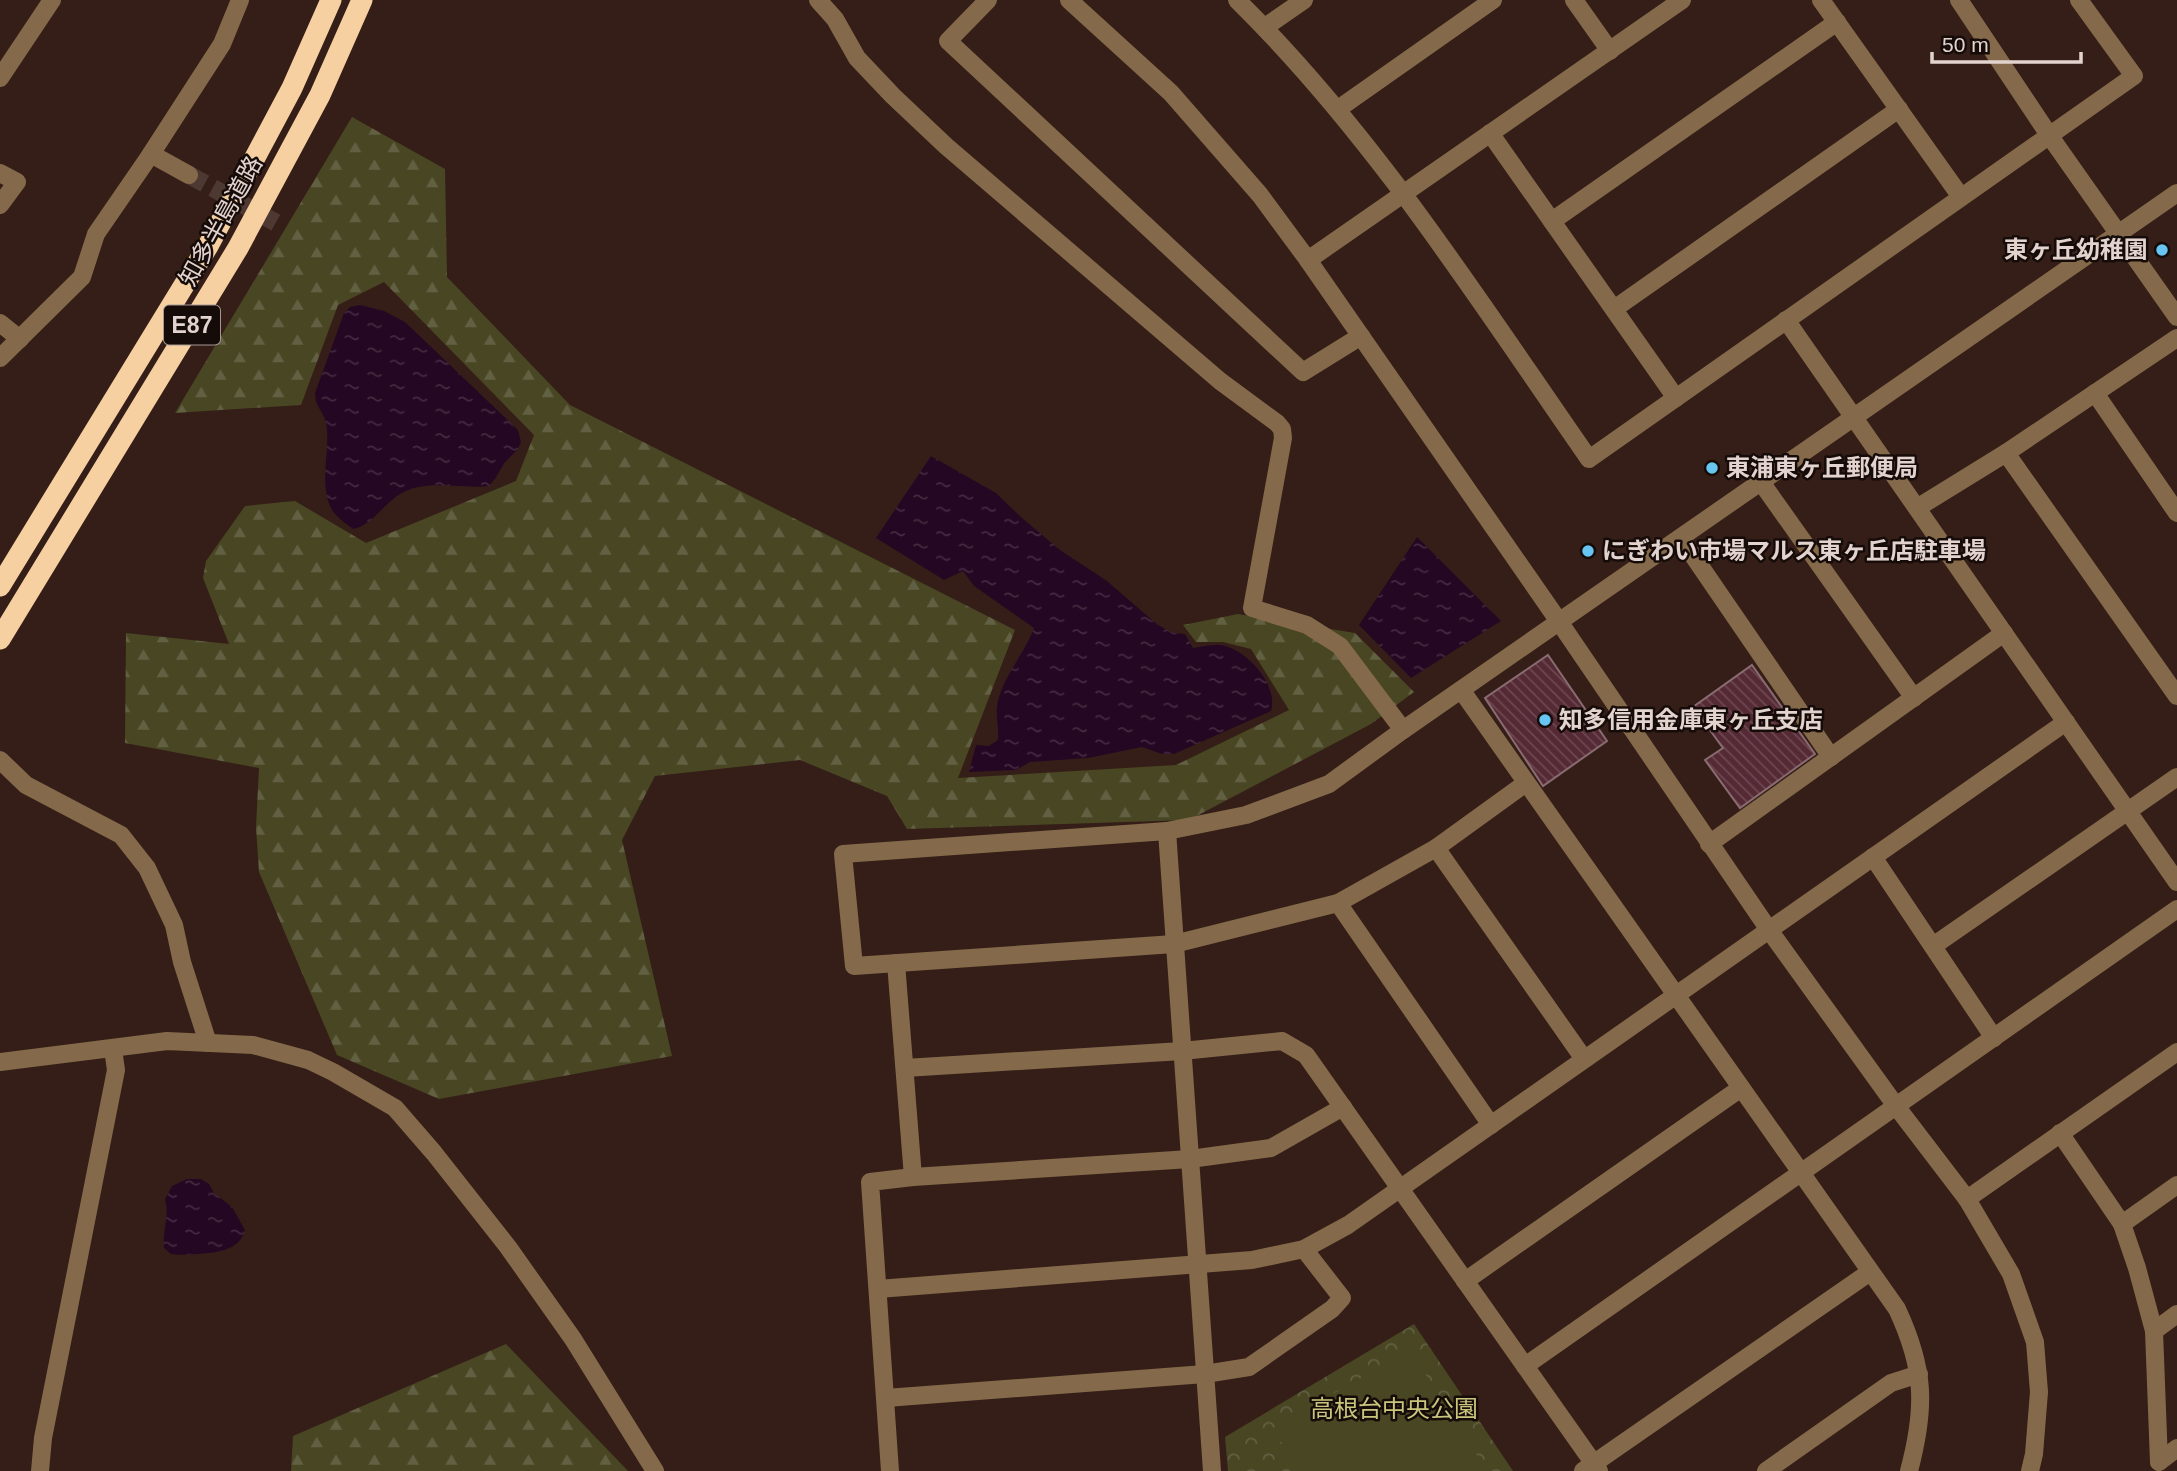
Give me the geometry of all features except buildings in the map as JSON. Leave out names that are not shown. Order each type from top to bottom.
[{"type":"highway","name":"知多半島道路","points":[[0,586],[208,246],[292,88],[331,0]]},
{"type":"highway","name":"知多半島道路","points":[[0,639],[239,248],[320,95],[362,0]]},
{"type":"street","points":[[0,78],[52,0]]},
{"type":"street","points":[[0,358],[82,277],[96,234],[222,44],[240,0]]},
{"type":"street","points":[[818,0],[835,19],[857,58],[946,146],[1220,381],[1277,422],[1282,429],[1283,438],[1252,608],[1307,625],[1340,646],[1354,661],[1403,730]]},
{"type":"street","points":[[988,0],[948,41],[1303,372],[1361,336]]},
{"type":"street","points":[[1069,0],[1171,93],[1260,195],[1560,623],[1709,845],[1896,1107],[1967,1199],[2011,1274],[2035,1342],[2039,1392],[2030,1471]]},
{"type":"street","points":[[1237,0],[1338,108],[1404,193],[1589,459],[2134,76],[2079,0]]},
{"type":"street","points":[[1265,27],[1304,0]]},
{"type":"street","points":[[1338,108],[1493,0]]},
{"type":"street","points":[[1574,0],[1610,51]]},
{"type":"street","points":[[1308,260],[1682,0]]},
{"type":"street","points":[[1821,0],[1961,197]]},
{"type":"street","points":[[1959,0],[2049,135],[2177,317]]},
{"type":"street","points":[[1552,221],[1837,22]]},
{"type":"street","points":[[1614,309],[1899,109]]},
{"type":"street","points":[[1490,133],[1676,397]]},
{"type":"street","points":[[151,154],[189,175]]},
{"type":"street","points":[[0,173],[17,182],[0,205]]},
{"type":"street","points":[[1526,783],[1436,848],[1338,903],[1174,944],[854,966],[843,854],[1167,831],[1246,815],[1329,784],[2177,193]]},
{"type":"street","points":[[1786,320],[2177,882]]},
{"type":"street","points":[[0,323],[19,339]]},
{"type":"street","points":[[1917,508],[2006,453],[2177,338]]},
{"type":"street","points":[[2095,393],[2177,513]]},
{"type":"street","points":[[2006,453],[2177,696]]},
{"type":"street","points":[[1761,482],[1914,698]]},
{"type":"street","points":[[1681,538],[1831,757]]},
{"type":"street","points":[[1709,845],[2004,634]]},
{"type":"street","points":[[1462,691],[1897,1309],[1912,1342],[1919,1374],[1918,1438],[1909,1471]]},
{"type":"street","points":[[878,1289],[1252,1261],[1304,1249],[1348,1225],[2066,722]]},
{"type":"street","points":[[0,760],[26,785],[121,835],[147,867],[174,925],[182,962],[208,1043]]},
{"type":"street","points":[[1933,946],[2177,777]]},
{"type":"street","points":[[1167,831],[1212,1471]]},
{"type":"street","points":[[1436,848],[1584,1059]]},
{"type":"street","points":[[1873,857],[1994,1038]]},
{"type":"street","points":[[1338,903],[1491,1125]]},
{"type":"street","points":[[1525,1366],[2177,909]]},
{"type":"street","points":[[896,963],[913,1177]]},
{"type":"street","points":[[0,1062],[167,1041],[253,1045],[308,1060],[395,1108],[434,1153],[515,1258],[573,1339],[655,1471]]},
{"type":"street","points":[[905,1068],[1182,1051],[1282,1041],[1306,1055],[1525,1366],[1592,1469],[1870,1272]]},
{"type":"street","points":[[40,1471],[43,1438],[116,1070],[113,1049]]},
{"type":"street","points":[[1967,1199],[2177,1052]]},
{"type":"street","points":[[1465,1281],[1741,1088]]},
{"type":"street","points":[[890,1471],[870,1182],[1190,1159],[1271,1148],[1343,1107]]},
{"type":"street","points":[[2060,1133],[2122,1224],[2154,1331],[2159,1462],[2177,1448]]},
{"type":"street","points":[[2122,1224],[2177,1185]]},
{"type":"street","points":[[886,1398],[1205,1374],[1249,1367],[1342,1298],[1304,1249]]},
{"type":"street","points":[[2154,1331],[2177,1314]]},
{"type":"street","points":[[1766,1471],[1891,1383],[1919,1374]]},
{"type":"green space","points":[[352,117],[445,169],[447,277],[570,405],[1015,630],[958,778],[1176,765],[1289,710],[1251,649],[1223,642],[1196,642],[1183,625],[1238,614],[1355,633],[1414,692],[1371,724],[1189,820],[907,829],[887,796],[800,760],[655,776],[622,840],[672,1056],[439,1099],[337,1055],[259,872],[256,827],[259,768],[125,743],[126,633],[229,644],[203,578],[206,561],[245,506],[295,501],[366,543],[516,481],[534,435],[384,282],[338,305],[301,405],[175,413]]},
{"type":"green space","name":"高根台中央公園","points":[[1414,1324],[1513,1471],[1228,1471],[1225,1437]]},
{"type":"green space","points":[[506,1344],[628,1471],[291,1471],[293,1436]]},
{"type":"green space","name":"高根台中央公園","points":[[1410,1350],[1487,1471],[1298,1471],[1273,1428]]},
{"type":"water","points":[[360,305],[384,311],[405,322],[518,430],[521,442],[489,486],[436,485],[406,491],[367,523],[353,529],[334,513],[327,496],[326,423],[316,402],[315,393],[344,313],[350,307]]},
{"type":"water","points":[[931,456],[996,493],[1060,550],[1107,581],[1158,625],[1173,633],[1185,634],[1193,648],[1220,645],[1250,660],[1270,690],[1271,711],[1174,754],[1162,754],[1142,747],[1088,758],[1030,762],[1016,770],[969,772],[976,745],[989,746],[998,740],[999,697],[1034,628],[974,586],[963,571],[944,580],[876,538]]},
{"type":"water","points":[[1417,537],[1501,621],[1411,678],[1359,625]]},
{"type":"water","points":[[187,1179],[201,1179],[232,1207],[245,1230],[235,1245],[218,1252],[180,1255],[171,1254],[164,1248],[167,1211],[165,1199],[172,1186]]},
{"type":"tunnel","points":[[189,175],[282,226]]},
{"type":"place","name":"東ヶ丘幼稚園","points":[[2162,250]]},
{"type":"place","name":"東浦東ヶ丘郵便局","points":[[1712,468]]},
{"type":"place","name":"にぎわい市場マルス東ヶ丘店駐車場","points":[[1588,551]]},
{"type":"place","name":"知多信用金庫東ヶ丘支店","points":[[1545,720]]}]
